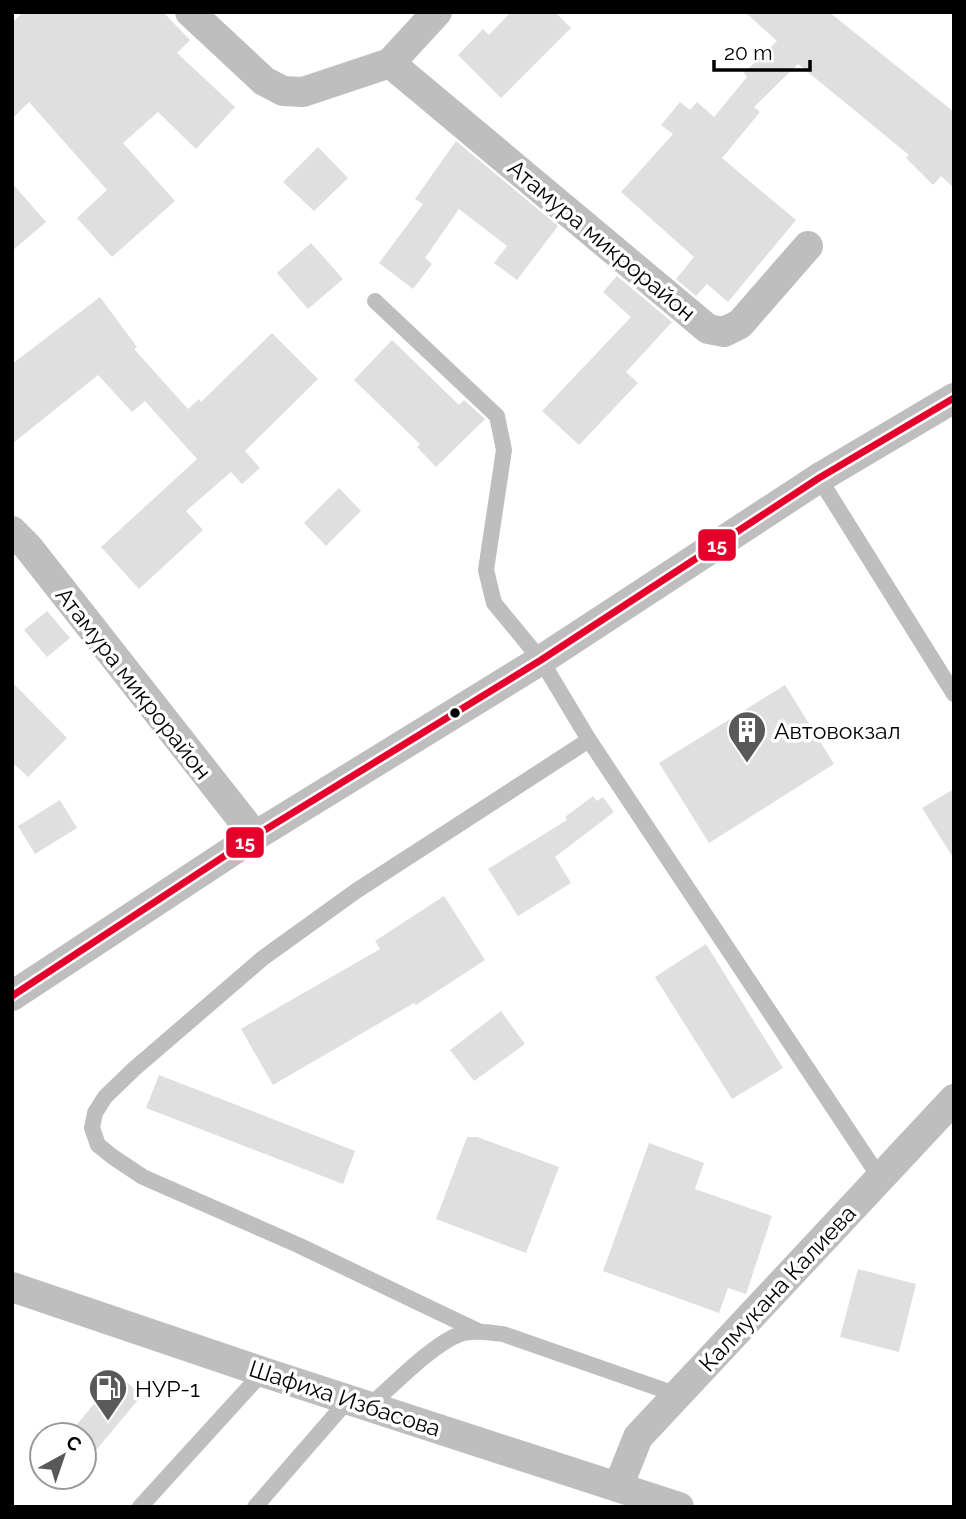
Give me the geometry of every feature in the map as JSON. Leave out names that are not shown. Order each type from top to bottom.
[{"type":"street","points":[[190,12],[264,81],[283,91],[303,92],[390,63],[437,12]]},
{"type":"street","name":"Атамура микрорайон","points":[[390,63],[708,329],[724,332],[740,324],[808,246]]},
{"type":"street","points":[[13,994],[255,836],[541,660],[819,478],[954,398]]},
{"type":"street","name":"Атамура микрорайон","points":[[12,531],[28,547],[255,836]]},
{"type":"street","name":"Калмукана Калиева","points":[[618,1487],[638,1437],[954,1099]]},
{"type":"street","name":"Шафиха Избасова","points":[[12,1287],[263,1372],[679,1507]]},
{"type":"lane","points":[[375,301],[496,416],[504,450],[486,570],[494,603],[541,660],[589,740],[880,1178]]},
{"type":"lane","points":[[819,478],[954,694]]},
{"type":"lane","points":[[478,1331],[298,1245],[143,1177],[98,1144],[92,1128],[95,1113],[105,1097],[263,958],[356,891],[589,740]]},
{"type":"lane","points":[[255,1507],[358,1403],[460,1334],[478,1331],[503,1334],[678,1395]]},
{"type":"lane","points":[[141,1507],[263,1372]]},
{"type":"building","points":[[23,12],[163,12],[190,40],[177,53],[235,107],[196,149],[158,112],[123,143],[175,201],[112,257],[77,218],[107,190],[29,102],[12,119],[12,23]]},
{"type":"building","points":[[511,12],[555,12],[571,28],[501,98],[458,55],[483,29],[489,35]]},
{"type":"building","points":[[745,12],[829,12],[954,112],[954,188],[941,176],[933,185],[906,158],[909,155],[798,64],[754,107],[760,112],[722,158],[796,220],[728,302],[707,284],[696,296],[676,279],[694,257],[621,192],[673,134],[661,125],[680,102],[690,110],[697,102],[714,117],[747,77],[744,73],[777,41]]},
{"type":"building","points":[[456,141],[558,226],[517,280],[494,263],[507,246],[459,209],[425,258],[432,264],[413,289],[379,263],[423,204],[415,199]]},
{"type":"building","points":[[318,147],[348,178],[314,211],[283,182]]},
{"type":"building","points":[[12,183],[46,222],[12,251]]},
{"type":"building","points":[[311,243],[343,279],[308,309],[277,273]]},
{"type":"building","points":[[617,276],[672,322],[626,372],[638,383],[579,445],[542,411],[631,317],[603,292]]},
{"type":"building","points":[[100,297],[137,347],[134,349],[188,409],[199,399],[201,402],[272,333],[318,379],[245,451],[260,468],[242,484],[231,472],[186,511],[203,530],[139,589],[101,547],[197,459],[145,401],[132,412],[98,375],[12,444],[12,364]]},
{"type":"building","points":[[392,340],[459,405],[464,400],[485,419],[436,467],[417,447],[420,444],[354,380]]},
{"type":"building","points":[[339,488],[361,511],[326,546],[304,523]]},
{"type":"building","points":[[47,611],[70,638],[47,657],[24,630]]},
{"type":"building","points":[[12,682],[67,738],[28,777],[12,762]]},
{"type":"building","name":"Автовокзал","points":[[785,685],[834,764],[709,843],[659,763]]},
{"type":"building","points":[[954,789],[954,859],[922,808]]},
{"type":"building","points":[[593,796],[597,801],[603,797],[614,812],[555,857],[571,883],[518,916],[488,869],[567,820],[565,817]]},
{"type":"building","points":[[60,800],[77,828],[35,854],[18,826]]},
{"type":"building","points":[[444,896],[485,960],[416,1005],[414,1003],[273,1085],[241,1029],[380,949],[375,941]]},
{"type":"building","points":[[706,944],[783,1068],[732,1099],[655,977]]},
{"type":"building","points":[[501,1011],[525,1044],[474,1081],[450,1050]]},
{"type":"building","points":[[159,1075],[355,1151],[343,1184],[146,1108]]},
{"type":"building","points":[[467,1137],[477,1137],[559,1167],[526,1253],[436,1219]]},
{"type":"building","points":[[649,1143],[704,1163],[695,1189],[772,1216],[746,1294],[728,1288],[719,1313],[603,1271]]},
{"type":"building","points":[[858,1269],[916,1284],[899,1352],[840,1337]]},
{"type":"building","points":[[118,1375],[142,1395],[98,1448],[98,1421],[80,1421]]},
{"type":"transit line","name":"15","points":[[12,996],[255,836],[541,660],[819,478],[954,398]]},
{"type":"place","name":"Автовокзал","points":[[747,764]]},
{"type":"place","name":"НУР-1","points":[[108,1422]]}]
